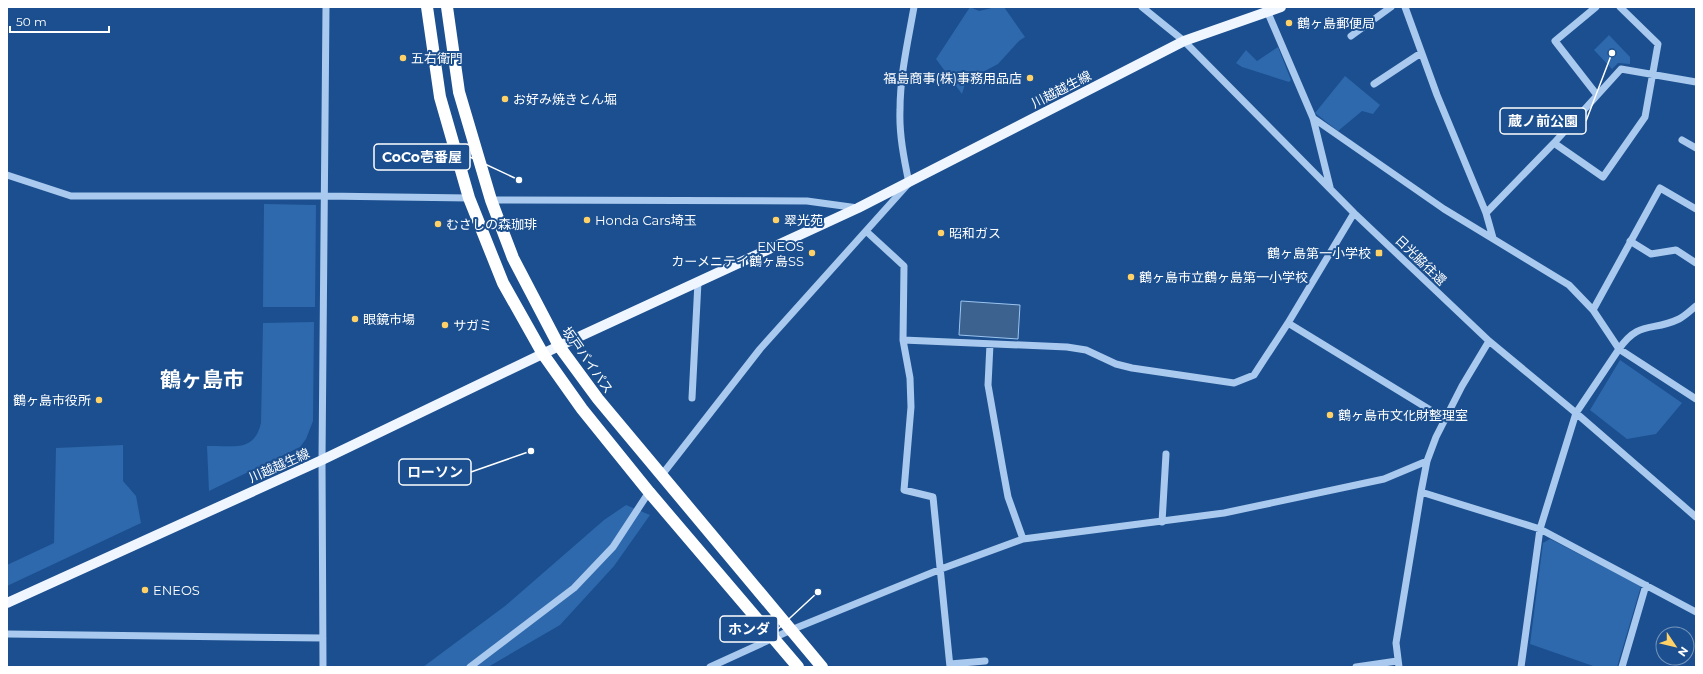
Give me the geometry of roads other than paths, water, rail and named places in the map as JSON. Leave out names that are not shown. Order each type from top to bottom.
[{"type":"highway","points":[[427,7],[440,97],[469,198],[503,283],[543,354],[582,408],[649,492],[798,667]]},
{"type":"highway","name":"坂戸バイパス","points":[[447,7],[459,92],[491,200],[513,258],[560,346],[598,399],[822,667]]},
{"type":"main road","name":"川越越生線","points":[[7,603],[322,460],[560,346],[858,208],[1184,42],[1273,9]]},
{"type":"street","points":[[323,667],[322,460],[326,7]]},
{"type":"street","points":[[661,476],[760,349],[909,183],[903,150],[900,110],[902,71],[914,7]]},
{"type":"street","name":"日光脇往還","points":[[1142,7],[1184,42],[1354,213],[1489,341],[1696,517]]},
{"type":"street","points":[[1351,36],[1391,7]]},
{"type":"street","points":[[1405,7],[1421,53],[1486,214],[1493,238]]},
{"type":"street","points":[[1596,7],[1555,41],[1597,95]]},
{"type":"street","points":[[1554,143],[1603,177],[1645,117],[1654,76],[1658,44],[1620,7]]},
{"type":"street","points":[[1273,9],[1314,118],[1330,188]]},
{"type":"street","points":[[1374,84],[1421,53]]},
{"type":"street","points":[[1486,214],[1554,143],[1621,69],[1654,76],[1696,82]]},
{"type":"street","points":[[1314,118],[1444,209],[1569,285],[1593,310],[1620,349],[1696,399]]},
{"type":"street","points":[[1682,140],[1696,148]]},
{"type":"street","points":[[7,175],[71,196],[324,196],[469,198]]},
{"type":"street","points":[[1593,310],[1660,188],[1696,209]]},
{"type":"street","points":[[491,200],[807,201],[858,208]]},
{"type":"street","points":[[903,340],[1073,348],[1086,350],[1116,364],[1132,368],[1234,383],[1254,374],[1288,323],[1354,213]]},
{"type":"street","points":[[866,231],[904,266],[903,340],[910,378],[911,407],[904,490],[933,497],[950,666],[985,660]]},
{"type":"street","points":[[1630,241],[1652,254],[1676,250],[1696,263]]},
{"type":"street","points":[[692,398],[698,282]]},
{"type":"street","points":[[1522,667],[1540,529],[1576,414],[1627,338],[1637,330],[1679,319],[1696,306]]},
{"type":"street","points":[[1288,323],[1445,419]]},
{"type":"street","points":[[1356,667],[1398,664],[1396,643],[1420,492],[1427,461],[1436,436],[1462,386],[1489,341]]},
{"type":"street","points":[[990,344],[988,385],[1008,497],[1023,539]]},
{"type":"street","points":[[1162,522],[1166,454]]},
{"type":"street","points":[[710,667],[791,630],[941,569],[1023,539],[1224,513],[1384,479],[1427,461]]},
{"type":"street","points":[[470,667],[481,664],[574,588],[613,546],[649,492]]},
{"type":"street","points":[[1420,492],[1540,529],[1696,612]]},
{"type":"street","points":[[1622,667],[1646,586]]},
{"type":"street","points":[[7,634],[323,638]]},
{"type":"place","name":"鶴ヶ島郵便局","points":[[1289,23]]},
{"type":"place","name":"蔵ノ前公園","points":[[1612,53]]},
{"type":"place","name":"五右衛門","points":[[403,58]]},
{"type":"place","name":"福島商事(株)事務用品店","points":[[1030,78]]},
{"type":"place","name":"お好み焼きとん堀","points":[[505,99]]},
{"type":"place","name":"CoCo壱番屋","points":[[519,180]]},
{"type":"place","name":"Honda Cars埼玉","points":[[587,220]]},
{"type":"place","name":"翠光苑","points":[[776,220]]},
{"type":"place","name":"むさしの森珈琲","points":[[438,224]]},
{"type":"place","name":"昭和ガス","points":[[941,233]]},
{"type":"place","name":"ENEOS カーメニテイ鶴ヶ島SS","points":[[812,253]]},
{"type":"place","name":"鶴ヶ島第一小学校","points":[[1379,253]]},
{"type":"place","name":"鶴ヶ島市立鶴ヶ島第一小学校","points":[[1131,277]]},
{"type":"place","name":"眼鏡市場","points":[[355,319]]},
{"type":"place","name":"サガミ","points":[[445,325]]},
{"type":"place","name":"鶴ヶ島市役所","points":[[99,400]]},
{"type":"place","name":"鶴ヶ島市文化財整理室","points":[[1330,415]]},
{"type":"place","name":"ローソン","points":[[531,451]]},
{"type":"place","name":"ENEOS","points":[[145,590]]},
{"type":"place","name":"ホンダ","points":[[818,592]]},
{"type":"district","name":"鶴ヶ島市","points":[[202,380]]}]
